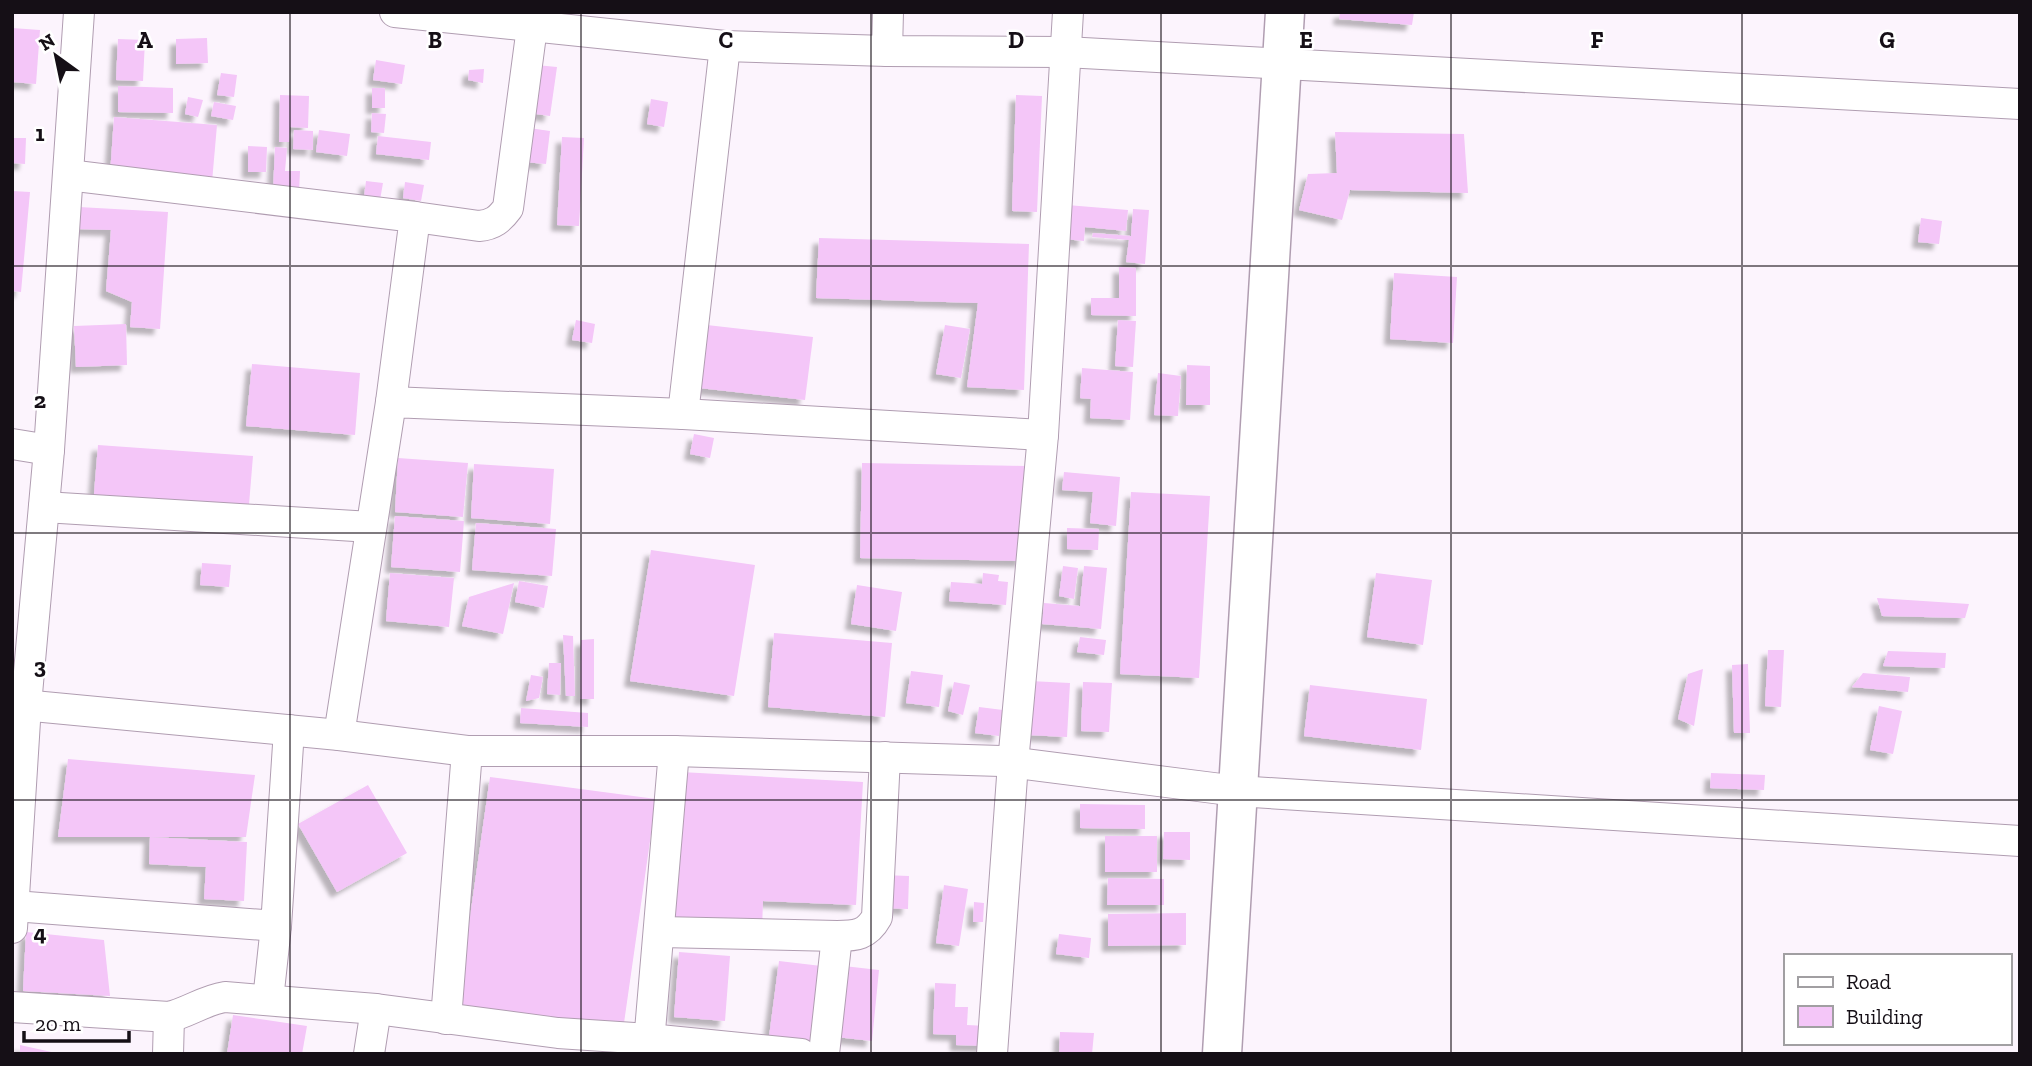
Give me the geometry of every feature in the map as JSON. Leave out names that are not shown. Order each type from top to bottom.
[{"type":"street","points":[[79,12],[49,450],[19,705],[13,917],[276,926]]},
{"type":"street","points":[[395,12],[534,19],[725,46],[887,51],[1065,52],[2020,104]]},
{"type":"street","points":[[887,51],[888,12]]},
{"type":"street","points":[[992,1054],[1013,763],[1043,435],[1068,12]]},
{"type":"street","points":[[1222,1054],[1285,12]]},
{"type":"street","points":[[68,175],[479,226],[489,225],[508,208],[534,19]]},
{"type":"street","points":[[682,414],[725,46]]},
{"type":"street","points":[[339,735],[391,402],[415,217]]},
{"type":"street","points":[[391,402],[682,414],[1043,435]]},
{"type":"street","points":[[12,444],[49,450]]},
{"type":"street","points":[[44,507],[371,527]]},
{"type":"street","points":[[19,705],[339,735],[467,751],[674,751],[1013,763],[1237,791],[2020,841]]},
{"type":"street","points":[[268,1000],[276,926],[289,730]]},
{"type":"street","points":[[446,1019],[467,751]]},
{"type":"street","points":[[648,1046],[674,751]]},
{"type":"street","points":[[660,932],[857,936],[872,926],[877,917],[885,757]]},
{"type":"street","points":[[824,1054],[837,936]]},
{"type":"street","points":[[12,1007],[169,1017],[191,1011],[215,998],[225,997],[376,1009],[446,1019],[556,1043],[801,1054]]},
{"type":"street","points":[[369,1054],[376,1009]]},
{"type":"street","points":[[168,1054],[169,1017]]},
{"type":"building","points":[[1340,12],[1414,12],[1412,25],[1339,19]]},
{"type":"building","points":[[12,28],[40,30],[36,84],[12,82]]},
{"type":"building","points":[[207,38],[208,63],[176,64],[176,39]]},
{"type":"building","points":[[118,39],[145,40],[143,81],[116,80]]},
{"type":"building","points":[[376,60],[405,65],[402,84],[373,80]]},
{"type":"building","points":[[536,65],[557,67],[550,116],[529,113]]},
{"type":"building","points":[[484,69],[483,83],[468,80],[469,70]]},
{"type":"building","points":[[221,73],[237,75],[234,97],[217,95]]},
{"type":"building","points":[[118,86],[173,88],[173,113],[118,112]]},
{"type":"building","points":[[372,88],[385,88],[385,108],[372,108]]},
{"type":"building","points":[[280,95],[309,96],[308,128],[290,127],[289,142],[279,142]]},
{"type":"building","points":[[1016,95],[1042,96],[1037,212],[1012,211]]},
{"type":"building","points":[[188,97],[203,100],[198,117],[185,114]]},
{"type":"building","points":[[651,99],[668,102],[664,127],[647,124]]},
{"type":"building","points":[[214,102],[236,106],[233,120],[211,116]]},
{"type":"building","points":[[372,113],[386,114],[384,133],[371,132]]},
{"type":"building","points":[[114,117],[217,125],[212,182],[110,175]]},
{"type":"building","points":[[529,128],[550,131],[546,164],[524,162]]},
{"type":"building","points":[[294,130],[313,131],[313,150],[293,149]]},
{"type":"building","points":[[319,130],[350,134],[347,156],[316,152]]},
{"type":"building","points":[[1335,132],[1464,134],[1468,193],[1350,190],[1342,220],[1299,210],[1308,174],[1337,173]]},
{"type":"building","points":[[378,136],[431,142],[429,160],[376,154]]},
{"type":"building","points":[[562,137],[584,138],[579,226],[557,225]]},
{"type":"building","points":[[12,138],[26,138],[25,164],[12,163]]},
{"type":"building","points":[[248,146],[267,147],[266,172],[248,172]]},
{"type":"building","points":[[275,147],[287,148],[285,171],[300,171],[299,193],[273,192]]},
{"type":"building","points":[[366,181],[383,183],[380,200],[364,197]]},
{"type":"building","points":[[405,182],[424,185],[421,201],[403,198]]},
{"type":"building","points":[[12,191],[30,192],[21,292],[12,291]]},
{"type":"building","points":[[1067,205],[1128,210],[1126,231],[1085,227],[1084,241],[1064,239]]},
{"type":"building","points":[[79,207],[168,212],[160,329],[130,327],[132,302],[106,291],[111,230],[77,229]]},
{"type":"building","points":[[1133,209],[1149,210],[1145,264],[1126,262],[1129,240],[1092,237],[1093,233],[1131,236]]},
{"type":"building","points":[[1921,218],[1942,221],[1939,244],[1918,242]]},
{"type":"building","points":[[819,238],[1029,244],[1024,390],[967,387],[978,303],[816,298]]},
{"type":"building","points":[[1119,267],[1136,268],[1136,316],[1091,315],[1091,298],[1119,298]]},
{"type":"building","points":[[1394,273],[1457,277],[1453,343],[1390,339]]},
{"type":"building","points":[[576,320],[595,324],[592,343],[572,340]]},
{"type":"building","points":[[1118,320],[1136,321],[1133,367],[1115,366]]},
{"type":"building","points":[[126,324],[127,365],[76,367],[74,326]]},
{"type":"building","points":[[707,325],[813,337],[805,400],[699,388]]},
{"type":"building","points":[[945,325],[970,329],[961,378],[936,374]]},
{"type":"building","points":[[252,364],[360,373],[355,435],[246,426]]},
{"type":"building","points":[[1187,365],[1210,366],[1210,405],[1186,405]]},
{"type":"building","points":[[1082,368],[1133,372],[1130,420],[1090,418],[1091,399],[1080,398]]},
{"type":"building","points":[[1158,373],[1181,376],[1178,416],[1154,415]]},
{"type":"building","points":[[694,434],[714,438],[710,458],[690,454]]},
{"type":"building","points":[[98,445],[253,456],[248,517],[93,506]]},
{"type":"building","points":[[398,458],[468,463],[463,517],[395,512]]},
{"type":"building","points":[[862,463],[1025,466],[1023,561],[860,558]]},
{"type":"building","points":[[474,464],[554,469],[550,524],[471,518]]},
{"type":"building","points":[[1064,472],[1120,477],[1116,526],[1090,523],[1093,492],[1062,490]]},
{"type":"building","points":[[1131,492],[1210,496],[1199,678],[1120,674]]},
{"type":"building","points":[[395,516],[464,521],[460,572],[391,567]]},
{"type":"building","points":[[476,523],[556,529],[552,576],[472,570]]},
{"type":"building","points":[[1067,528],[1099,529],[1098,550],[1067,549]]},
{"type":"building","points":[[651,550],[755,565],[734,696],[630,681]]},
{"type":"building","points":[[202,563],[231,565],[229,587],[200,585]]},
{"type":"building","points":[[1063,566],[1078,568],[1074,599],[1059,596]]},
{"type":"building","points":[[1084,566],[1107,568],[1101,629],[1042,624],[1044,603],[1080,606]]},
{"type":"building","points":[[390,573],[454,578],[449,627],[386,621]]},
{"type":"building","points":[[983,573],[999,575],[998,581],[1008,582],[1006,605],[949,601],[951,582],[982,584]]},
{"type":"building","points":[[1376,573],[1432,580],[1423,645],[1367,637]]},
{"type":"building","points":[[519,581],[548,586],[544,608],[515,602]]},
{"type":"building","points":[[514,583],[503,634],[462,626],[469,597]]},
{"type":"building","points":[[857,585],[902,592],[896,631],[851,624]]},
{"type":"building","points":[[1877,598],[1969,604],[1965,618],[1882,616]]},
{"type":"building","points":[[774,633],[892,643],[885,717],[768,707]]},
{"type":"building","points":[[563,635],[573,636],[575,696],[566,696]]},
{"type":"building","points":[[1080,637],[1106,640],[1104,655],[1077,652]]},
{"type":"building","points":[[594,639],[594,699],[580,699],[581,640]]},
{"type":"building","points":[[1768,650],[1784,650],[1781,707],[1765,706]]},
{"type":"building","points":[[1888,651],[1946,653],[1945,668],[1883,666]]},
{"type":"building","points":[[549,663],[561,663],[560,695],[547,694]]},
{"type":"building","points":[[1748,664],[1750,733],[1734,733],[1732,665]]},
{"type":"building","points":[[1703,669],[1694,726],[1678,719],[1688,674]]},
{"type":"building","points":[[911,671],[943,675],[939,707],[906,703]]},
{"type":"building","points":[[1863,673],[1910,677],[1908,692],[1852,687]]},
{"type":"building","points":[[531,675],[543,677],[539,698],[526,701]]},
{"type":"building","points":[[1030,681],[1070,683],[1067,737],[1027,735]]},
{"type":"building","points":[[954,682],[970,685],[963,715],[948,711]]},
{"type":"building","points":[[1083,682],[1112,683],[1109,732],[1081,731]]},
{"type":"building","points":[[1310,685],[1427,699],[1421,750],[1304,736]]},
{"type":"building","points":[[1879,706],[1902,711],[1893,754],[1870,750]]},
{"type":"building","points":[[979,707],[1003,710],[999,736],[975,733]]},
{"type":"building","points":[[521,708],[588,713],[588,727],[520,723]]},
{"type":"building","points":[[68,759],[255,775],[246,837],[58,837]]},
{"type":"building","points":[[681,772],[863,782],[856,905],[763,901],[762,929],[672,924]]},
{"type":"building","points":[[1711,773],[1765,775],[1764,790],[1710,788]]},
{"type":"building","points":[[490,777],[656,799],[623,1030],[457,1008]]},
{"type":"building","points":[[368,785],[407,853],[337,892],[298,824]]},
{"type":"building","points":[[1080,804],[1145,805],[1145,829],[1080,828]]},
{"type":"building","points":[[1164,832],[1190,832],[1190,860],[1163,859]]},
{"type":"building","points":[[1105,836],[1157,836],[1157,872],[1105,872]]},
{"type":"building","points":[[150,837],[247,842],[244,901],[204,899],[206,867],[149,864]]},
{"type":"building","points":[[883,875],[909,876],[908,909],[882,908]]},
{"type":"building","points":[[1108,878],[1164,879],[1164,905],[1107,905]]},
{"type":"building","points":[[944,885],[968,889],[959,946],[936,943]]},
{"type":"building","points":[[974,902],[984,903],[983,922],[973,922]]},
{"type":"building","points":[[1186,913],[1186,945],[1108,946],[1108,914]]},
{"type":"building","points":[[26,932],[104,940],[110,996],[23,991]]},
{"type":"building","points":[[1059,934],[1091,938],[1089,958],[1056,954]]},
{"type":"building","points":[[679,952],[730,956],[725,1021],[674,1017]]},
{"type":"building","points":[[779,961],[830,967],[820,1043],[769,1037]]},
{"type":"building","points":[[835,965],[879,970],[872,1041],[827,1036]]},
{"type":"building","points":[[935,983],[956,984],[955,1007],[968,1007],[967,1025],[987,1026],[987,1046],[956,1045],[956,1035],[933,1034]]},
{"type":"building","points":[[233,1015],[307,1026],[302,1054],[227,1054]]},
{"type":"building","points":[[1060,1032],[1094,1033],[1092,1054],[1059,1054]]},
{"type":"building","points":[[20,1045],[56,1053],[20,1054]]}]
